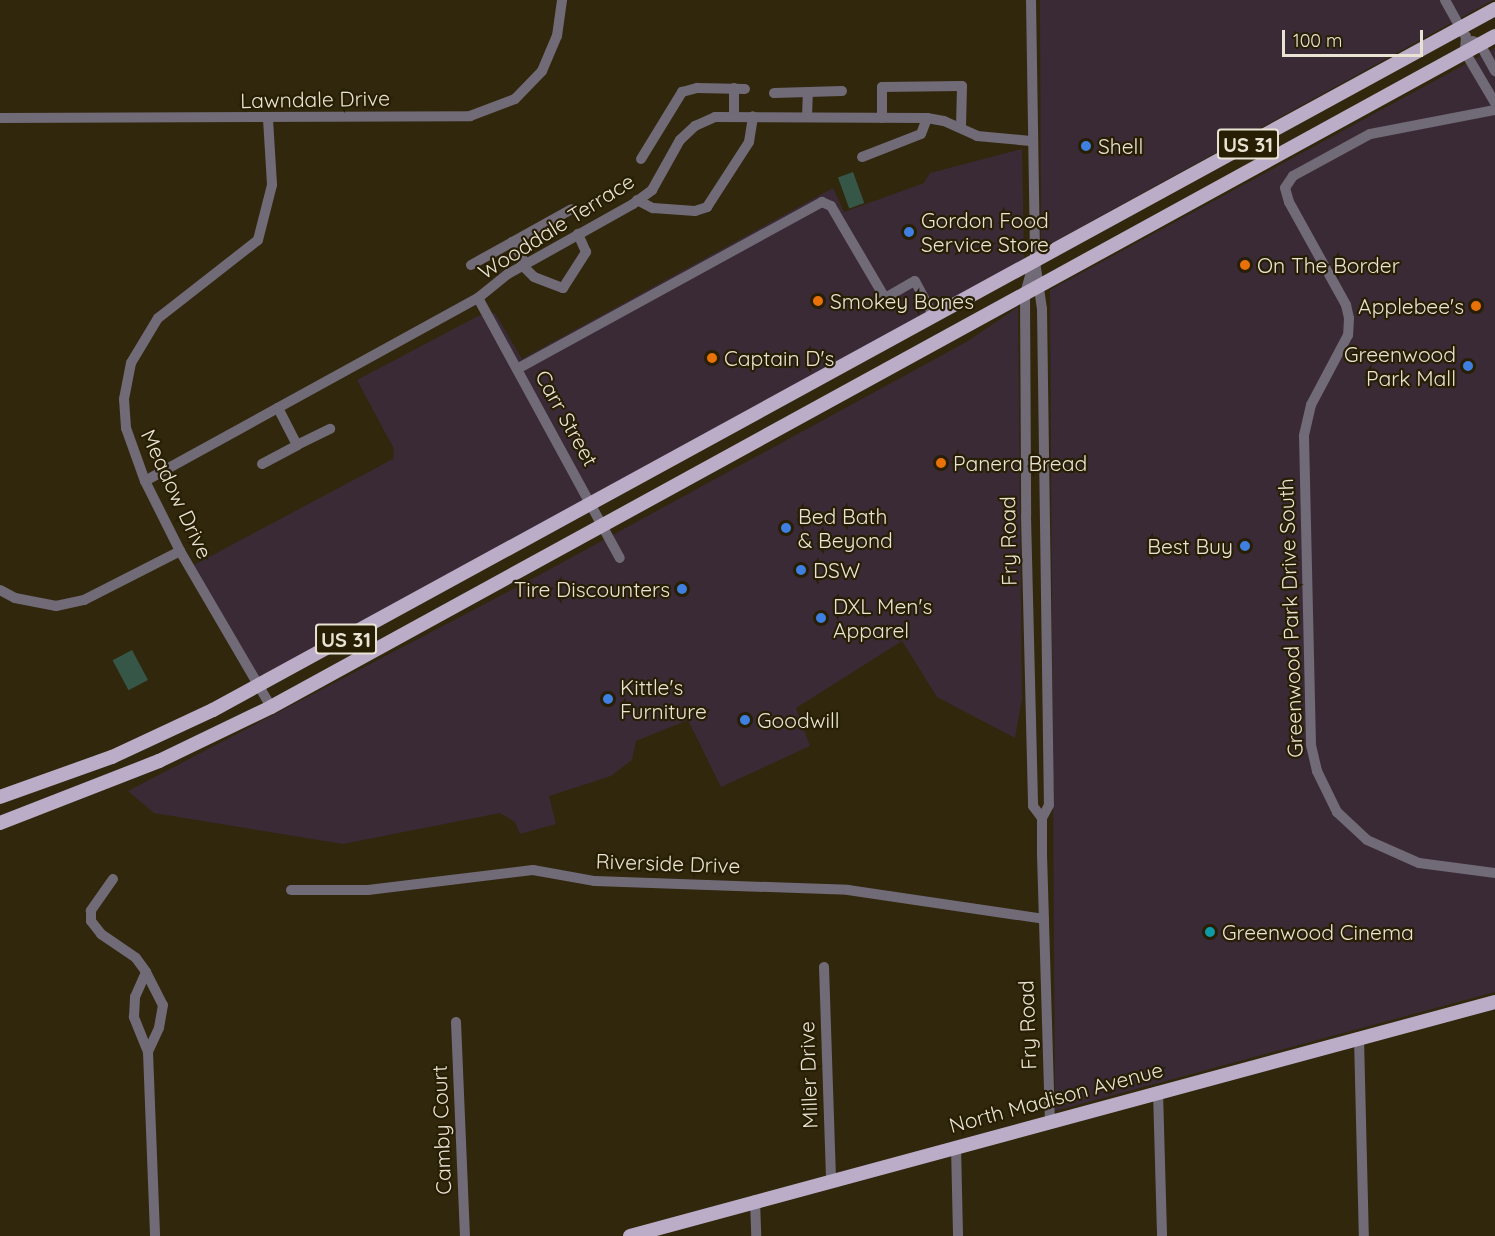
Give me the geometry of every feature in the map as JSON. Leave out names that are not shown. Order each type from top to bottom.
[{"type":"main road","name":"US 31","points":[[0,797],[97,762],[213,710],[1035,261],[1463,32],[1495,9]]},
{"type":"main road","name":"US 31","points":[[0,822],[115,780],[271,707],[1495,36]]},
{"type":"main road","name":"North Madison Avenue","points":[[630,1236],[755,1200],[1050,1123],[1158,1090],[1495,1002]]},
{"type":"street","name":"Lawndale Drive","points":[[0,118],[268,119],[470,116],[515,99],[542,71],[557,36],[562,0]]},
{"type":"street","name":"Fry Road","points":[[1031,0],[1031,141],[1035,261],[1041,286],[1049,805],[1042,818],[1042,868],[1050,1123]]},
{"type":"street","points":[[1445,0],[1463,32],[1465,52],[1495,103]]},
{"type":"street","points":[[1463,32],[1480,44],[1495,71]]},
{"type":"street","points":[[882,117],[882,87],[962,86],[961,128]]},
{"type":"street","points":[[641,159],[682,92],[698,88],[740,89],[734,116]]},
{"type":"street","points":[[774,93],[842,91]]},
{"type":"street","points":[[807,117],[808,92]]},
{"type":"street","name":"Greenwood Park Drive South","points":[[1495,110],[1370,134],[1286,184],[1289,202],[1348,314],[1348,335],[1307,417],[1304,449],[1311,745],[1321,786],[1337,812],[1367,840],[1388,852],[1419,863],[1495,873]]},
{"type":"street","points":[[637,200],[653,208],[695,211],[707,207],[749,142],[753,116]]},
{"type":"street","name":"Wooddale Terrace","points":[[145,480],[478,298],[524,264],[637,200],[652,190],[680,140],[695,126],[715,117],[927,118],[961,128],[977,136],[1031,141]]},
{"type":"street","points":[[862,156],[921,134],[927,118]]},
{"type":"street","name":"Meadow Drive","points":[[268,119],[272,185],[258,240],[158,318],[131,363],[124,399],[126,428],[145,480],[180,552],[271,707]]},
{"type":"street","points":[[517,369],[822,202],[831,206],[885,298],[915,281],[934,316]]},
{"type":"street","points":[[471,265],[572,209]]},
{"type":"street","points":[[512,242],[524,264],[540,280],[563,288],[586,252],[578,234]]},
{"type":"street","name":"Fry Road","points":[[1035,261],[1025,293],[1033,806],[1042,818]]},
{"type":"street","name":"Carr Street","points":[[478,298],[620,558]]},
{"type":"street","points":[[278,408],[297,445]]},
{"type":"street","points":[[262,464],[330,429]]},
{"type":"street","points":[[0,590],[15,598],[56,606],[74,602],[180,552]]},
{"type":"street","name":"Riverside Drive","points":[[291,890],[368,890],[533,870],[595,881],[848,891],[1044,919]]},
{"type":"street","points":[[113,879],[91,911],[91,921],[102,934],[136,958],[163,1005],[159,1028],[148,1052]]},
{"type":"street","name":"Miller Drive","points":[[824,967],[831,1181]]},
{"type":"street","points":[[146,972],[135,997],[134,1017],[148,1052],[155,1236]]},
{"type":"street","name":"Camby Court","points":[[456,1022],[465,1236]]},
{"type":"street","points":[[1359,1038],[1365,1236]]},
{"type":"street","points":[[1158,1090],[1162,1236]]},
{"type":"street","points":[[956,1146],[958,1236]]},
{"type":"street","points":[[755,1200],[756,1236]]},
{"type":"shaded area","points":[[1040,0],[1493,0],[1041,249]]},
{"type":"shaded area","points":[[1495,48],[1495,992],[1055,1111],[1050,290]]},
{"type":"shaded area","points":[[1022,149],[1024,259],[259,677],[192,566],[393,459],[394,449],[357,380],[478,316],[495,313],[522,359],[833,188],[844,212],[924,183],[930,173]]},
{"type":"shaded area","points":[[1018,307],[1022,699],[1015,738],[937,697],[902,641],[796,708],[810,746],[721,787],[688,720],[636,741],[632,760],[611,776],[549,796],[556,824],[520,834],[515,822],[500,813],[343,844],[154,813],[128,791],[521,585],[968,341]]},
{"type":"green space","points":[[853,172],[864,203],[849,208],[838,177]]},
{"type":"green space","points":[[132,650],[148,680],[129,690],[113,660]]},
{"type":"place","name":"Shell","points":[[1086,146]]},
{"type":"place","name":"Gordon Food Service Store","points":[[909,232]]},
{"type":"place","name":"On The Border","points":[[1245,265]]},
{"type":"place","name":"Smokey Bones","points":[[818,301]]},
{"type":"place","name":"Applebee's","points":[[1476,306]]},
{"type":"place","name":"Captain D's","points":[[712,358]]},
{"type":"place","name":"Greenwood Park Mall","points":[[1468,366]]},
{"type":"place","name":"Panera Bread","points":[[941,463]]},
{"type":"place","name":"Bed Bath & Beyond","points":[[786,528]]},
{"type":"place","name":"Best Buy","points":[[1245,546]]},
{"type":"place","name":"DSW","points":[[801,570]]},
{"type":"place","name":"Tire Discounters","points":[[682,589]]},
{"type":"place","name":"DXL Men's Apparel","points":[[821,618]]},
{"type":"place","name":"Kittle's Furniture","points":[[608,699]]},
{"type":"place","name":"Goodwill","points":[[745,720]]},
{"type":"place","name":"Greenwood Cinema","points":[[1210,932]]}]
